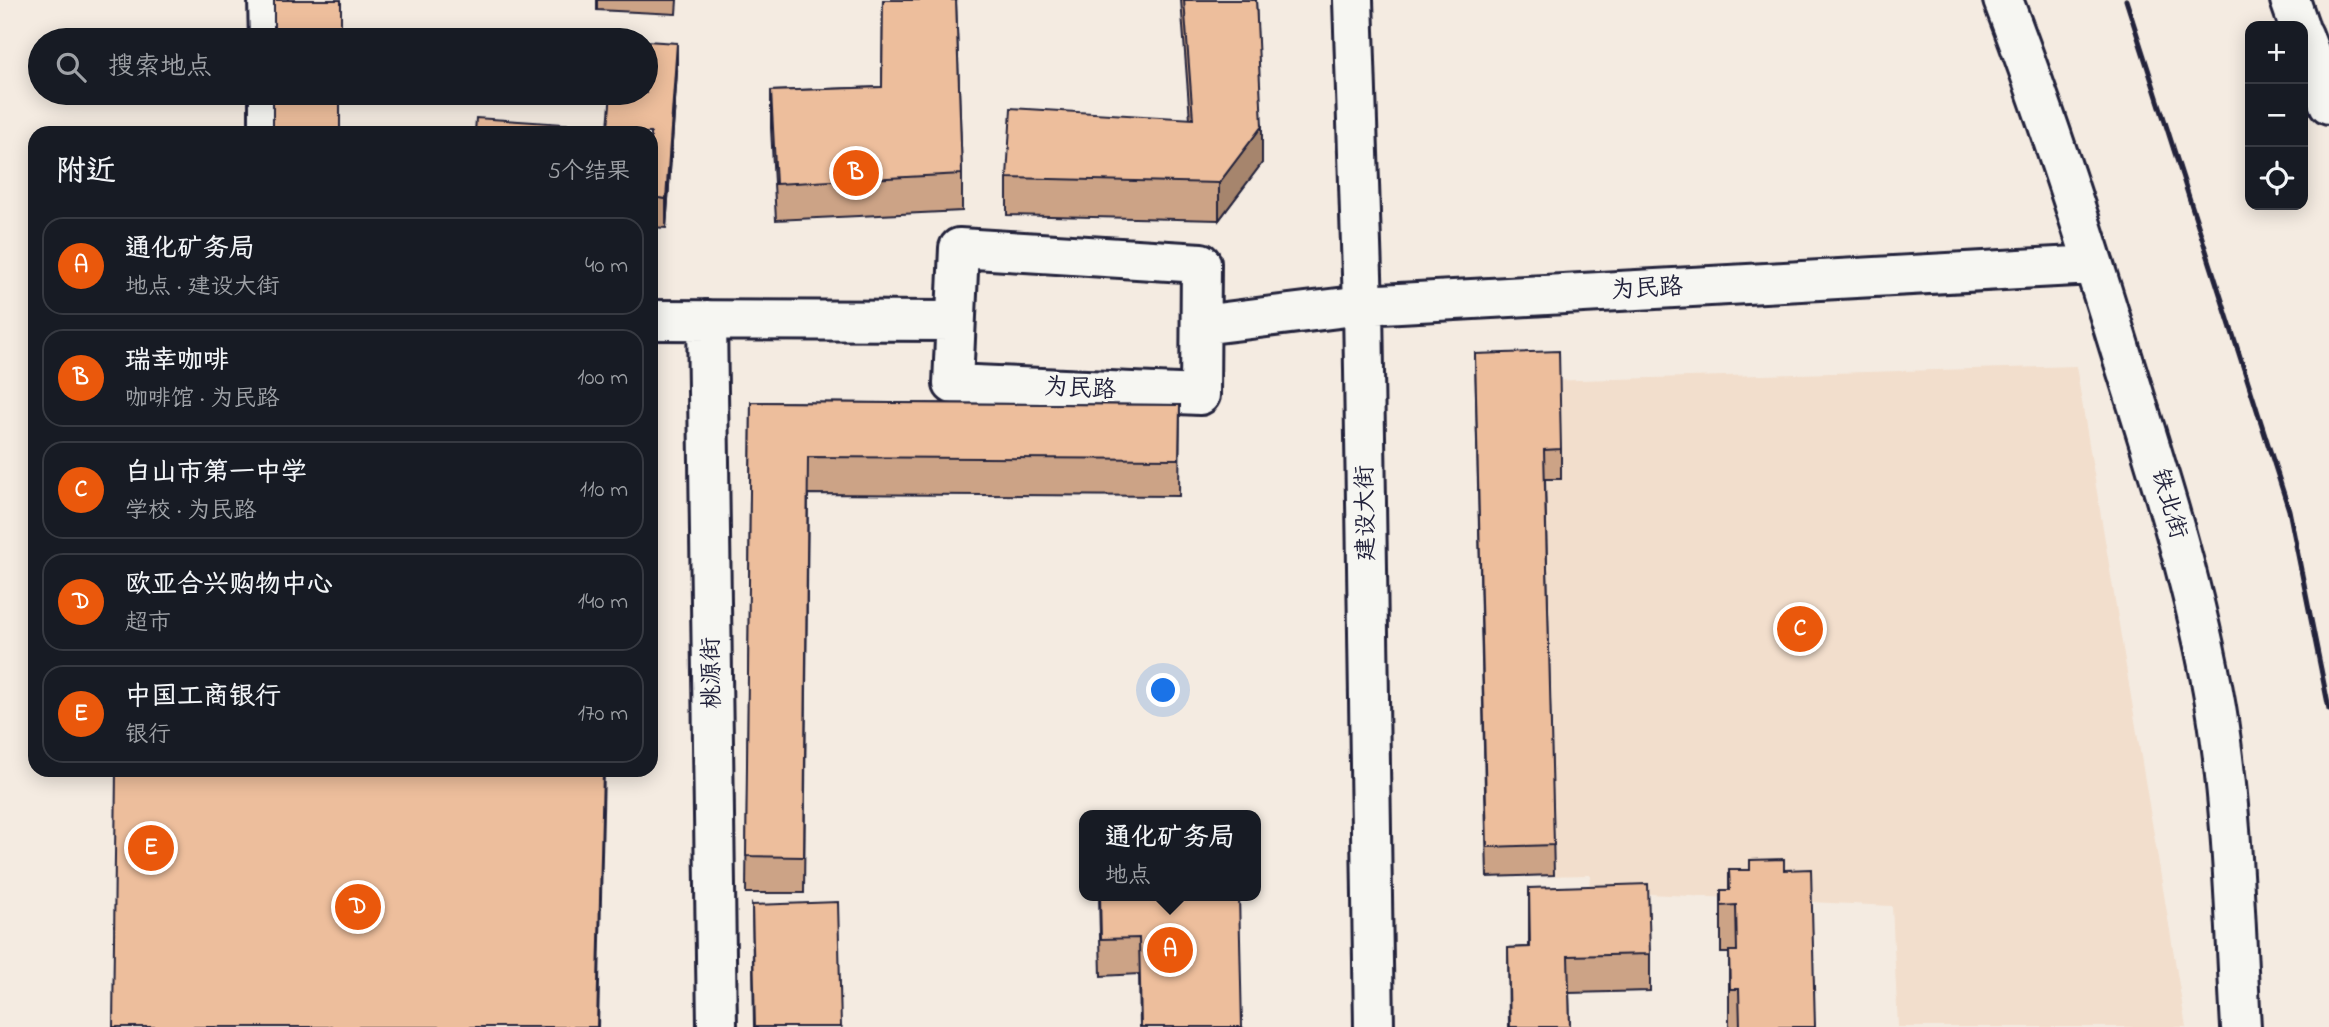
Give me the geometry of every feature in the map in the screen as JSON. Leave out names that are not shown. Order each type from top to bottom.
[{"type":"street","points":[[268,0],[268,28]]},
{"type":"street","name":"建设大街","points":[[1353,0],[1363,305],[1374,1027]]},
{"type":"street","name":"铁北街","points":[[2003,0],[2094,265],[2174,520],[2204,644],[2217,711],[2231,856],[2241,1027]]},
{"type":"street","points":[[2290,0],[2298,21]]},
{"type":"street","points":[[2308,48],[2329,104]]},
{"type":"street","points":[[269,105],[269,126]]},
{"type":"street","name":"为民路","points":[[959,248],[1201,263],[1200,395],[953,384],[955,321],[959,248]]},
{"type":"street","name":"为民路","points":[[1201,325],[1363,305],[2094,265]]},
{"type":"street","points":[[658,320],[955,321]]},
{"type":"street","name":"桃源街","points":[[707,320],[717,1027]]},
{"type":"shaded area","points":[[2076,366],[2186,1027],[1898,1027],[1892,906],[1589,891],[1590,875],[1487,877],[1475,383]]},
{"type":"building","points":[[274,0],[341,0],[341,28],[274,28]]},
{"type":"building","points":[[883,0],[956,0],[962,174],[776,184],[771,91],[882,87]]},
{"type":"building","points":[[1184,0],[1256,0],[1262,126],[1219,183],[1007,178],[1011,108],[1193,119]]},
{"type":"building","points":[[658,42],[677,43],[666,199],[658,198],[658,126],[608,126],[610,105],[658,105]]},
{"type":"building","points":[[273,105],[340,105],[340,126],[273,126]]},
{"type":"building","points":[[476,118],[593,126],[475,126]]},
{"type":"building","points":[[1559,351],[1561,449],[1544,450],[1554,845],[1487,847],[1475,354]]},
{"type":"building","points":[[751,402],[1180,405],[1179,459],[808,457],[804,857],[746,856]]},
{"type":"building","points":[[116,777],[603,777],[597,1027],[113,1027]]},
{"type":"building","points":[[1784,859],[1784,870],[1811,869],[1815,1027],[1740,1027],[1739,989],[1730,989],[1729,951],[1737,951],[1736,905],[1721,906],[1721,890],[1730,890],[1729,870],[1750,870],[1750,860]]},
{"type":"building","points":[[1648,884],[1650,954],[1568,956],[1570,1027],[1510,1027],[1508,948],[1530,947],[1529,888]]},
{"type":"building","points":[[1100,901],[1239,901],[1242,1027],[1141,1027],[1139,938],[1101,939]]},
{"type":"building","points":[[838,902],[841,1027],[755,1027],[752,905]]},
{"type":"railway","points":[[2126,0],[2289,510],[2329,709]]},
{"type":"place","name":"瑞幸咖啡","points":[[856,173]]},
{"type":"place","name":"白山市第一中学","points":[[1800,629]]},
{"type":"place","name":"中国工商银行","points":[[151,848]]},
{"type":"place","name":"欧亚合兴购物中心","points":[[358,907]]},
{"type":"place","name":"通化矿务局","points":[[1170,950]]}]
